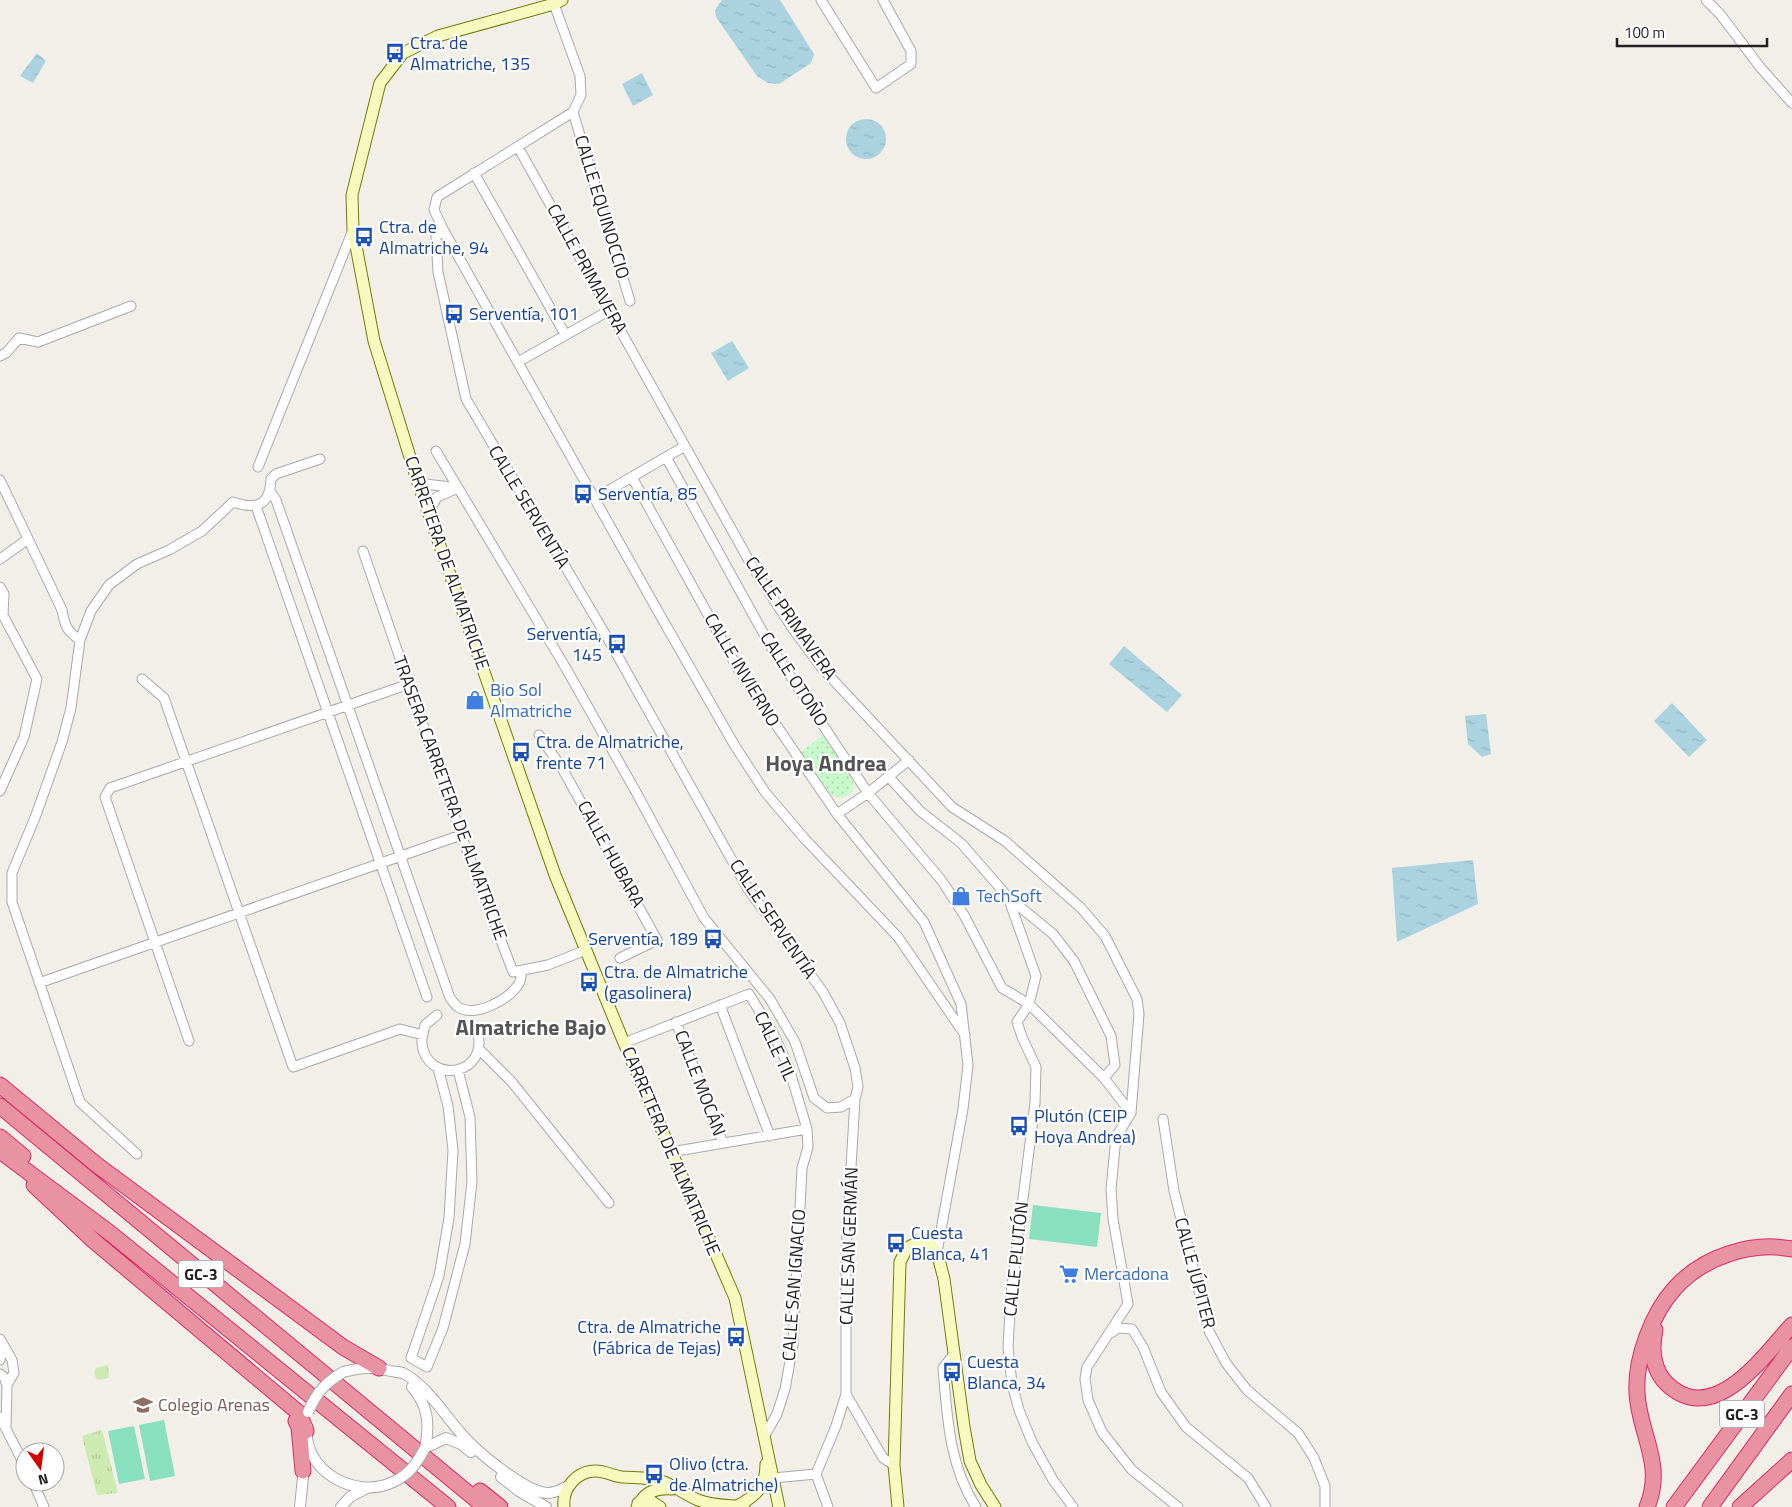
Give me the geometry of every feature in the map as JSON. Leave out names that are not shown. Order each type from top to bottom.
[{"type":"highway","points":[[0,1085],[97,1165],[343,1347],[385,1370]]},
{"type":"highway","name":"GC-3","points":[[0,1106],[485,1507]]},
{"type":"highway","name":"GC-3","points":[[0,1137],[110,1233],[448,1507]]},
{"type":"highway","points":[[0,1152],[110,1233]]},
{"type":"highway","points":[[0,1152],[94,1241],[299,1413],[306,1431]]},
{"type":"highway","points":[[1647,1507],[1651,1498],[1654,1480],[1653,1462],[1637,1394],[1638,1367],[1642,1346],[1664,1302],[1675,1288],[1701,1267],[1728,1254],[1757,1247],[1792,1249]]},
{"type":"highway","points":[[1664,1302],[1653,1338],[1653,1359],[1659,1376],[1672,1389],[1687,1397],[1708,1397],[1728,1390],[1745,1377],[1792,1325]]},
{"type":"highway","name":"GC-3","points":[[1674,1507],[1792,1347]]},
{"type":"highway","name":"GC-3","points":[[1710,1507],[1792,1394]]},
{"type":"highway","points":[[288,1404],[299,1427],[303,1472]]},
{"type":"highway","name":"GC-3","points":[[403,1440],[449,1467],[500,1507]]},
{"type":"highway","points":[[1740,1507],[1792,1460]]},
{"type":"main road","name":"CARRETERA DE ALMATRICHE","points":[[558,2],[438,36],[403,53],[380,83],[352,195],[353,230],[374,341],[418,483],[554,875],[735,1298],[779,1507]]},
{"type":"main road","points":[[898,1507],[894,1465],[900,1262],[907,1248],[918,1242],[929,1244],[937,1252],[944,1279],[970,1460],[981,1486],[995,1507]]},
{"type":"main road","points":[[564,1507],[568,1486],[584,1474],[596,1471],[620,1477],[651,1478],[667,1483],[699,1500],[717,1505],[740,1507],[758,1492],[766,1476],[765,1443]]},
{"type":"main road","points":[[637,1505],[644,1496],[662,1488],[681,1492]]},
{"type":"main road","points":[[637,1505],[652,1502],[660,1507]]},
{"type":"street","points":[[821,0],[876,88],[911,64],[911,51],[883,0]]},
{"type":"street","points":[[1706,0],[1720,14],[1760,67],[1792,103]]},
{"type":"street","points":[[558,2],[580,76],[581,95],[573,112],[437,197],[434,210],[594,499],[735,746],[765,792],[804,838],[898,937],[965,1035],[968,1065],[963,1109],[937,1252]]},
{"type":"street","name":"CALLE EQUINOCCIO","points":[[573,112],[630,301]]},
{"type":"street","name":"CALLE PRIMAVERA","points":[[518,147],[752,566],[793,629],[821,667],[952,807],[1005,841],[1081,908],[1105,936],[1137,999],[1139,1014],[1131,1113]]},
{"type":"street","points":[[474,173],[565,334]]},
{"type":"street","points":[[258,467],[353,230]]},
{"type":"street","name":"CALLE SERVENTÍA","points":[[444,231],[436,237],[438,272],[466,399],[611,644],[748,889],[823,992],[840,1023],[855,1068],[858,1087],[855,1098]]},
{"type":"street","points":[[0,356],[6,353],[19,338],[38,342],[131,306]]},
{"type":"street","points":[[518,362],[610,310]]},
{"type":"street","points":[[594,499],[685,446]]},
{"type":"street","points":[[436,450],[567,670],[704,918],[770,999],[795,1042],[814,1098],[827,1108],[841,1107],[855,1098]]},
{"type":"street","name":"CALLE OTOÑO","points":[[666,457],[772,647],[868,793],[942,881],[964,915],[1002,988],[1029,1004],[1104,1078],[1131,1113]]},
{"type":"street","points":[[137,1154],[80,1102],[12,902],[12,873],[36,815],[62,742],[71,708],[80,640],[91,611],[109,585],[137,564],[169,550],[202,531],[233,502],[245,506],[256,506],[266,500],[270,491],[271,479],[276,474],[320,459]]},
{"type":"street","name":"CALLE INVIERNO","points":[[632,477],[738,669],[837,814],[924,922],[961,1004],[965,1035]]},
{"type":"street","points":[[0,480],[62,610],[64,623],[69,632],[80,640]]},
{"type":"street","points":[[418,483],[458,488]]},
{"type":"street","points":[[428,514],[437,497],[458,488]]},
{"type":"street","points":[[270,491],[276,500],[450,998],[458,1007],[473,1011],[487,1007],[507,996],[519,984],[522,970],[548,965],[586,950]]},
{"type":"street","points":[[256,506],[427,997]]},
{"type":"street","points":[[0,559],[28,539]]},
{"type":"street","name":"TRASERA CARRETERA DE ALMATRICHE","points":[[363,551],[461,835],[513,972],[522,970]]},
{"type":"street","points":[[0,587],[4,594],[3,615],[38,679],[24,737],[0,791]]},
{"type":"street","points":[[142,679],[164,698],[294,1067],[400,1029],[423,1036]]},
{"type":"street","points":[[189,1042],[105,797],[110,788],[409,684]]},
{"type":"street","name":"CALLE HUBARA","points":[[539,736],[562,768],[658,940],[620,958]]},
{"type":"street","points":[[837,814],[868,793],[909,760]]},
{"type":"street","points":[[888,776],[920,811],[961,843],[1008,897],[1053,934],[1074,960],[1111,1036],[1115,1065],[1104,1078]]},
{"type":"street","points":[[39,983],[461,835]]},
{"type":"street","points":[[1008,897],[1036,976],[1029,1004]]},
{"type":"street","name":"CALLE TIL","points":[[720,1005],[749,994],[774,1034],[789,1068],[807,1129]]},
{"type":"street","name":"CALLE PLUTÓN","points":[[1029,1004],[1017,1022],[1036,1067],[1035,1103],[1011,1294],[1008,1347],[1012,1384],[1019,1410],[1032,1442],[1053,1480],[1073,1507]]},
{"type":"street","points":[[624,1042],[720,1005],[770,1136]]},
{"type":"street","points":[[437,1015],[425,1025],[422,1044],[424,1054],[438,1068],[458,1070],[468,1065],[475,1058],[479,1049],[480,1039],[477,1029]]},
{"type":"street","name":"CALLE MOCÁN","points":[[676,1022],[723,1143]]},
{"type":"street","points":[[479,1049],[511,1081],[609,1203]]},
{"type":"street","points":[[438,1068],[448,1106],[452,1150],[449,1218],[439,1276],[411,1358],[427,1367],[443,1328],[465,1244],[472,1182],[470,1117],[458,1070]]},
{"type":"street","name":"CALLE SAN GERMÁN","points":[[816,1474],[836,1426],[846,1394],[846,1252],[855,1098]]},
{"type":"street","points":[[1131,1113],[1116,1137],[1111,1189],[1113,1219],[1128,1304],[1087,1367],[1085,1379],[1088,1400],[1102,1432],[1132,1470],[1178,1507]]},
{"type":"street","name":"CALLE JÚPITER","points":[[1163,1119],[1174,1191],[1209,1331],[1226,1363],[1247,1390],[1298,1433],[1314,1458],[1325,1486],[1325,1507]]},
{"type":"street","points":[[671,1152],[807,1129]]},
{"type":"street","name":"CALLE SAN IGNACIO","points":[[765,1443],[785,1389],[792,1345],[802,1168],[808,1147],[807,1129]]},
{"type":"street","points":[[1107,1337],[1118,1328],[1132,1329],[1143,1347],[1161,1392],[1186,1427],[1248,1478],[1266,1507]]},
{"type":"street","points":[[1,1340],[0,1362],[12,1360]]},
{"type":"street","points":[[1,1340],[12,1360],[14,1374],[4,1391]]},
{"type":"street","points":[[954,1354],[943,1368],[948,1425],[955,1462],[966,1493],[976,1507]]},
{"type":"street","points":[[300,1507],[308,1412],[316,1396],[328,1382],[343,1372],[361,1367],[402,1373],[422,1387],[467,1440],[512,1477],[530,1488],[545,1493],[559,1492],[568,1486]]},
{"type":"street","points":[[341,1507],[350,1496],[366,1489],[385,1486],[402,1478],[416,1464],[429,1444],[426,1411],[419,1394],[407,1381],[385,1370]]},
{"type":"street","points":[[0,1374],[4,1377],[6,1429]]},
{"type":"street","points":[[846,1394],[883,1458],[894,1465]]},
{"type":"street","points":[[0,1418],[15,1447]]},
{"type":"street","points":[[306,1431],[310,1448],[318,1464],[331,1477],[348,1486],[366,1489]]},
{"type":"street","points":[[429,1444],[446,1438],[460,1444],[519,1492],[546,1507]]},
{"type":"street","points":[[773,1478],[816,1474],[828,1507]]},
{"type":"street","points":[[37,1492],[44,1507]]},
{"type":"green space","points":[[823,735],[853,780],[853,791],[843,798],[832,796],[801,752]]},
{"type":"green space","points":[[1033,1205],[1101,1213],[1097,1247],[1029,1239]]},
{"type":"green space","points":[[108,1365],[109,1378],[98,1380],[94,1374],[96,1368]]},
{"type":"green space","points":[[164,1420],[175,1476],[150,1481],[139,1425]]},
{"type":"green space","points":[[134,1426],[145,1479],[119,1484],[108,1431]]},
{"type":"green space","points":[[102,1430],[118,1493],[97,1495],[82,1436]]},
{"type":"water","points":[[722,0],[780,0],[814,54],[811,63],[779,84],[768,83],[757,76],[716,17],[715,10]]},
{"type":"water","points":[[37,53],[46,61],[33,83],[20,76]]},
{"type":"water","points":[[642,73],[653,95],[633,106],[622,84]]},
{"type":"water","points":[[870,119],[877,122],[883,128],[886,139],[885,147],[877,156],[870,159],[862,159],[855,156],[847,147],[846,135],[849,128],[858,120]]},
{"type":"water","points":[[732,341],[749,368],[728,381],[711,353]]},
{"type":"water","points":[[1124,646],[1182,695],[1167,712],[1109,664]]},
{"type":"water","points":[[1672,703],[1707,740],[1689,757],[1654,721]]},
{"type":"water","points":[[1486,714],[1491,754],[1482,757],[1468,744],[1465,716]]},
{"type":"water","points":[[1473,860],[1478,904],[1397,942],[1392,868]]},
{"type":"place","name":"Ctra. de Almatriche, 135","points":[[395,53]]},
{"type":"place","name":"Ctra. de Almatriche, 94","points":[[364,237]]},
{"type":"place","name":"Serventía, 101","points":[[454,314]]},
{"type":"place","name":"Serventía, 85","points":[[583,494]]},
{"type":"place","name":"Serventía, 145","points":[[617,644]]},
{"type":"place","name":"Bio Sol Almatriche","points":[[475,700]]},
{"type":"place","name":"Ctra. de Almatriche, frente 71","points":[[521,752]]},
{"type":"place","name":"TechSoft","points":[[961,896]]},
{"type":"place","name":"Serventía, 189","points":[[713,939]]},
{"type":"place","name":"Ctra. de Almatriche (gasolinera)","points":[[589,982]]},
{"type":"place","name":"Plutón (CEIP Hoya Andrea)","points":[[1019,1126]]},
{"type":"place","name":"Cuesta Blanca, 41","points":[[896,1243]]},
{"type":"place","name":"Mercadona","points":[[1069,1274]]},
{"type":"place","name":"Ctra. de Almatriche (Fábrica de Tejas)","points":[[736,1337]]},
{"type":"place","name":"Cuesta Blanca, 34","points":[[952,1372]]},
{"type":"place","name":"Colegio Arenas","points":[[143,1405]]},
{"type":"place","name":"Olivo (ctra. de Almatriche)","points":[[654,1474]]},
{"type":"district","name":"Hoya Andrea","points":[[826,763]]},
{"type":"district","name":"Almatriche Bajo","points":[[531,1027]]}]
